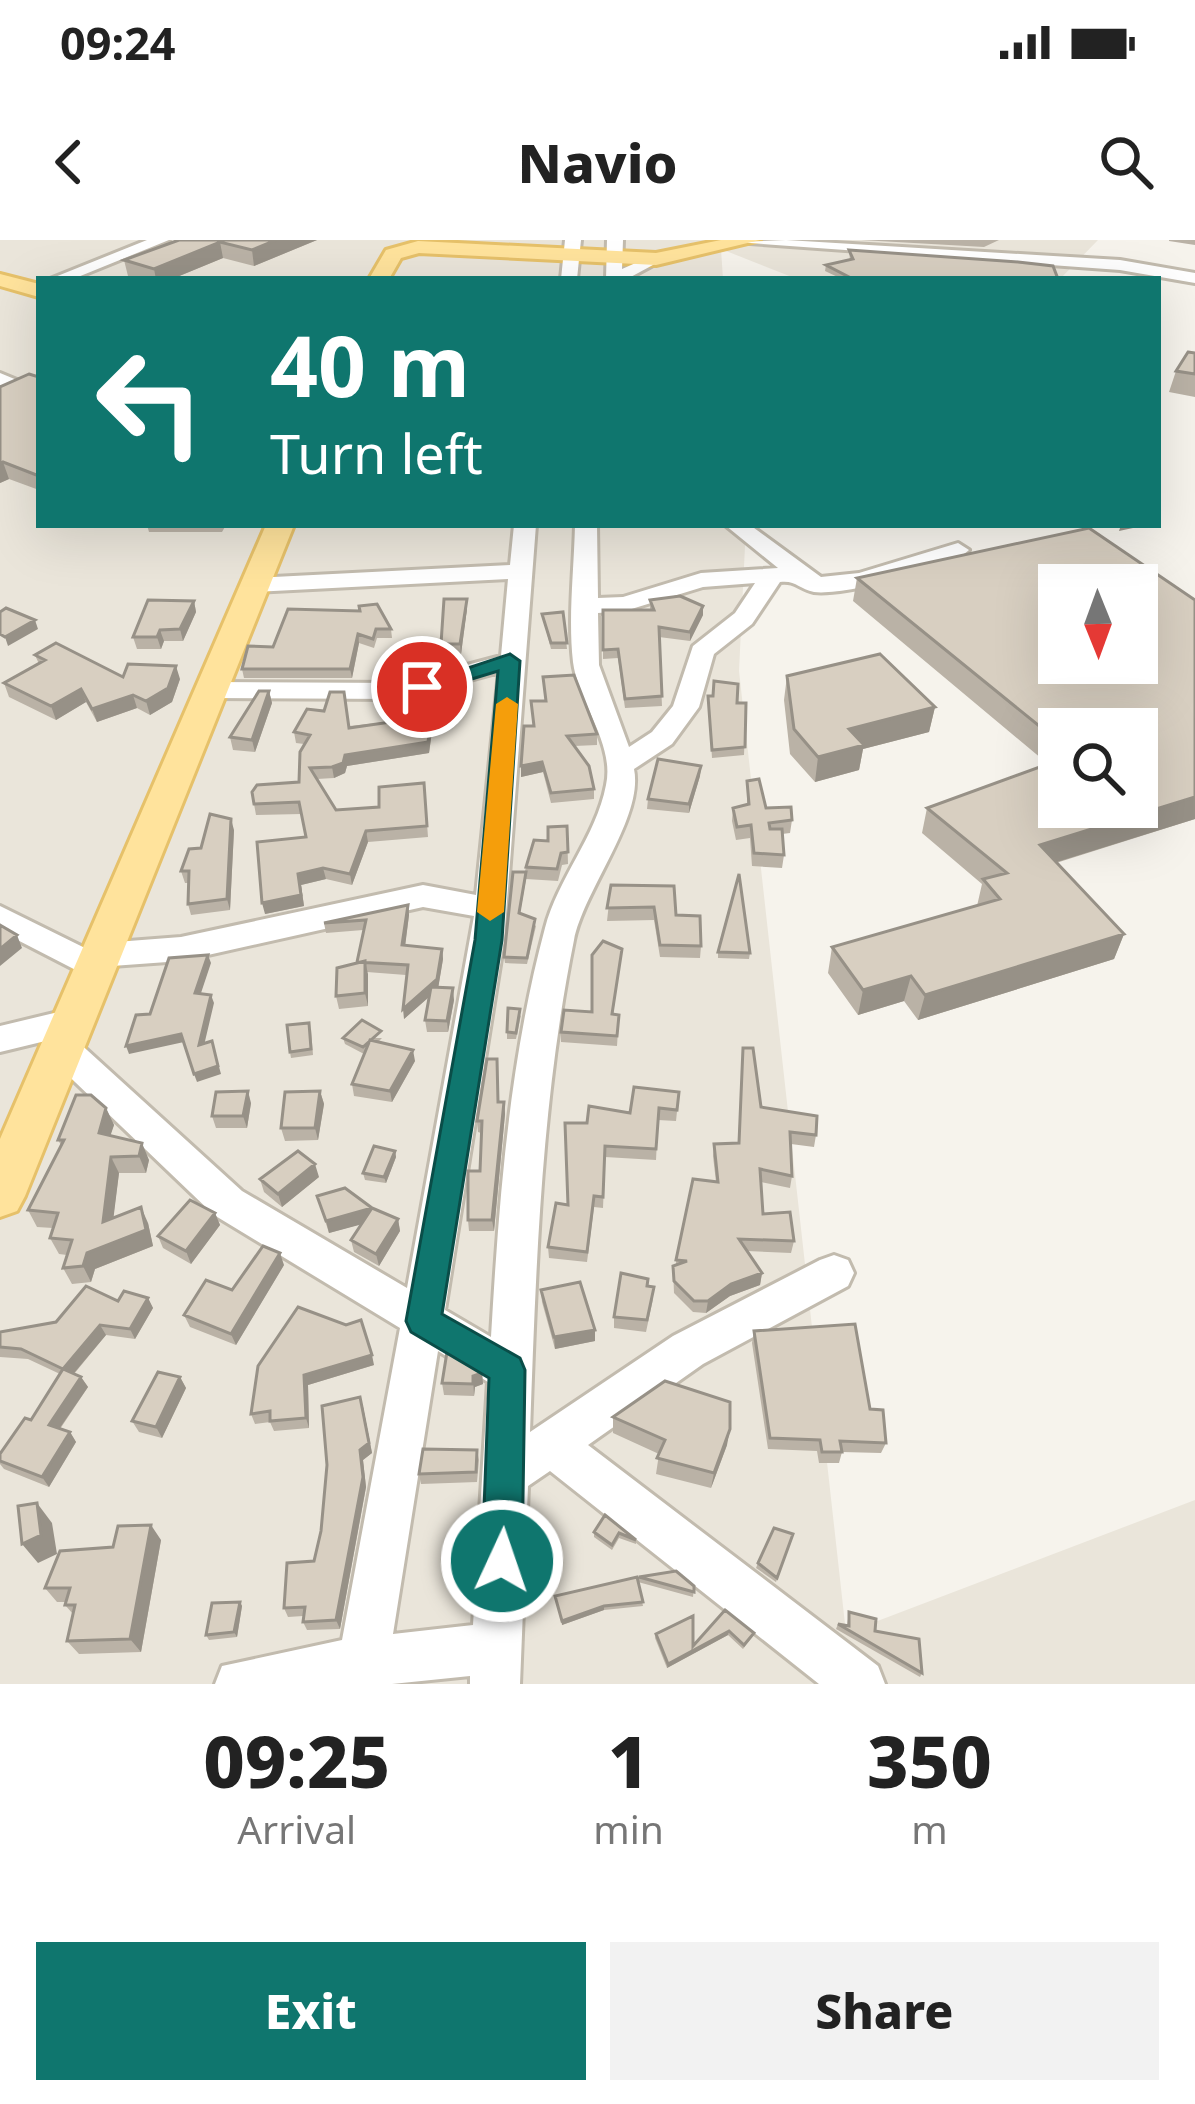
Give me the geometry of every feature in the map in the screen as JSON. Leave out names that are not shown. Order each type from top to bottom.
[{"type":"main road","points":[[380,276],[389,257],[408,244],[572,250],[614,264],[747,241]]},
{"type":"main road","points":[[0,280],[36,289]]},
{"type":"main road","points":[[0,1196],[279,528]]},
{"type":"street","points":[[66,276],[160,240]]},
{"type":"street","points":[[554,240],[572,250]]},
{"type":"street","points":[[983,240],[1086,263]]},
{"type":"street","points":[[747,241],[1086,263],[1125,259],[1195,278]]},
{"type":"street","points":[[0,393],[20,380]]},
{"type":"street","points":[[360,1673],[491,908],[525,528]]},
{"type":"street","points":[[240,1684],[496,1666],[507,1473],[507,1370],[520,1178],[539,1029],[562,922],[604,835],[622,781],[586,665],[586,528]]},
{"type":"street","points":[[739,528],[784,574]]},
{"type":"street","points":[[585,606],[625,604],[701,580],[784,574],[816,585],[862,580],[958,550]]},
{"type":"street","points":[[254,585],[518,572]]},
{"type":"street","points":[[620,764],[662,738],[686,707],[702,651],[740,626],[784,574]]},
{"type":"street","points":[[212,689],[400,692],[510,661]]},
{"type":"street","points":[[0,917],[100,962],[181,950],[423,896],[491,908]]},
{"type":"street","points":[[0,1039],[70,1035],[228,1203],[507,1370]]},
{"type":"street","points":[[507,1473],[688,1350],[835,1273]]},
{"type":"street","points":[[551,1444],[860,1684]]},
{"type":"shaded area","points":[[0,240],[1098,240],[1063,276],[789,276],[721,249],[723,276],[36,276],[36,528],[746,528],[739,671],[846,1633],[1195,1500],[1195,1684],[0,1684]]},
{"type":"building","points":[[179,240],[276,240],[252,250],[220,242],[154,269],[124,260]]},
{"type":"building","points":[[849,250],[1018,262],[1053,266],[1057,276],[847,276],[826,265],[853,259]]},
{"type":"building","points":[[1188,352],[1195,353],[1195,374],[1176,371]]},
{"type":"building","points":[[29,374],[36,376],[36,475],[0,464],[0,387]]},
{"type":"building","points":[[1089,528],[1142,564],[1038,564],[1038,684],[1158,684],[1158,575],[1195,600],[1195,797],[1158,808],[1158,708],[1038,708],[1038,725],[857,578]]},
{"type":"building","points":[[680,596],[703,606],[690,632],[659,627],[662,696],[625,699],[618,649],[603,650],[603,610],[654,610],[650,600]]},
{"type":"building","points":[[444,599],[467,599],[460,644],[441,644]]},
{"type":"building","points":[[148,600],[194,601],[180,629],[160,630],[157,637],[133,637]]},
{"type":"building","points":[[377,604],[391,629],[376,629],[373,639],[358,634],[350,669],[242,669],[248,646],[273,647],[288,609],[360,611],[359,606]]},
{"type":"building","points":[[6,608],[35,620],[5,637],[0,634],[0,612]]},
{"type":"building","points":[[563,612],[567,643],[551,643],[542,614]]},
{"type":"building","points":[[56,643],[123,677],[128,664],[176,666],[168,688],[146,701],[133,695],[92,709],[81,689],[51,706],[4,683],[45,660],[35,655]]},
{"type":"building","points":[[880,654],[935,707],[849,729],[864,745],[818,757],[794,729],[787,676]]},
{"type":"building","points":[[574,675],[597,734],[567,736],[589,766],[594,789],[551,793],[542,762],[521,766],[524,726],[534,726],[531,701],[546,701],[543,677]]},
{"type":"building","points":[[714,681],[738,684],[737,703],[746,703],[745,747],[712,750],[708,696],[713,696]]},
{"type":"building","points":[[259,691],[269,691],[252,740],[230,737]]},
{"type":"building","points":[[330,692],[344,692],[349,728],[405,720],[406,713],[432,713],[428,742],[345,755],[343,763],[310,768],[336,810],[379,807],[379,787],[424,783],[427,826],[366,831],[350,874],[323,868],[298,874],[301,895],[262,903],[257,842],[306,837],[299,802],[254,804],[252,792],[257,785],[299,782],[300,752],[310,735],[294,732],[307,709],[324,711]]},
{"type":"building","points":[[658,759],[701,766],[689,804],[648,799]]},
{"type":"building","points":[[1038,768],[1038,828],[1095,828],[1040,845],[1124,934],[925,995],[911,976],[863,990],[832,947],[1000,899],[983,879],[1007,873],[927,808]]},
{"type":"building","points":[[759,779],[766,808],[791,807],[792,820],[769,823],[770,829],[782,829],[784,855],[754,853],[751,825],[737,827],[733,808],[749,804],[747,781]]},
{"type":"building","points":[[210,814],[231,819],[227,899],[188,904],[189,871],[181,871],[189,849],[201,848]]},
{"type":"building","points":[[567,826],[568,852],[561,853],[557,869],[526,867],[534,840],[548,841],[548,827]]},
{"type":"building","points":[[513,872],[526,872],[519,913],[535,919],[527,958],[504,957]]},
{"type":"building","points":[[739,874],[750,953],[718,952]]},
{"type":"building","points":[[611,885],[674,886],[676,915],[700,916],[701,946],[660,945],[654,907],[607,908]]},
{"type":"building","points":[[408,905],[402,945],[442,949],[437,979],[403,1009],[408,965],[357,962],[366,920],[324,923]]},
{"type":"building","points":[[0,925],[17,935],[0,949]]},
{"type":"building","points":[[603,941],[622,949],[612,1014],[619,1015],[617,1036],[561,1032],[564,1010],[592,1012],[592,955]]},
{"type":"building","points":[[208,955],[195,993],[211,995],[199,1045],[212,1041],[218,1066],[194,1074],[181,1034],[126,1046],[136,1015],[150,1014],[169,958]]},
{"type":"building","points":[[365,961],[365,993],[336,996],[337,968]]},
{"type":"building","points":[[431,987],[453,988],[447,1021],[425,1020]]},
{"type":"building","points":[[508,1008],[520,1009],[516,1033],[507,1032]]},
{"type":"building","points":[[362,1020],[381,1031],[363,1047],[343,1038]]},
{"type":"building","points":[[309,1023],[311,1049],[290,1052],[287,1025]]},
{"type":"building","points":[[370,1040],[413,1050],[390,1091],[352,1084]]},
{"type":"building","points":[[743,1048],[753,1048],[761,1107],[817,1116],[816,1135],[790,1132],[792,1176],[760,1169],[763,1214],[790,1212],[794,1241],[739,1239],[762,1273],[731,1284],[708,1301],[694,1301],[674,1281],[673,1266],[687,1261],[676,1260],[693,1179],[718,1182],[714,1144],[739,1143]]},
{"type":"building","points":[[487,1059],[497,1059],[498,1102],[504,1102],[492,1220],[468,1220],[468,1171],[480,1171],[482,1121],[477,1121]]},
{"type":"building","points":[[634,1087],[679,1092],[677,1110],[659,1108],[656,1149],[605,1146],[603,1197],[594,1196],[587,1252],[548,1247],[556,1203],[568,1205],[565,1123],[587,1123],[589,1106],[630,1113]]},
{"type":"building","points":[[248,1091],[243,1116],[212,1116],[216,1092]]},
{"type":"building","points":[[320,1091],[315,1128],[281,1128],[285,1092]]},
{"type":"building","points":[[76,1095],[91,1095],[106,1108],[99,1133],[142,1143],[139,1156],[111,1157],[103,1222],[141,1207],[146,1230],[87,1253],[83,1266],[63,1268],[72,1240],[50,1238],[58,1213],[28,1210],[64,1140],[58,1140]]},
{"type":"building","points":[[374,1146],[395,1151],[384,1177],[363,1173]]},
{"type":"building","points":[[298,1151],[315,1164],[278,1194],[260,1179]]},
{"type":"building","points":[[345,1188],[372,1208],[326,1221],[317,1196]]},
{"type":"building","points":[[190,1200],[215,1213],[186,1251],[158,1236]]},
{"type":"building","points":[[372,1208],[398,1219],[376,1254],[351,1240]]},
{"type":"building","points":[[263,1246],[280,1253],[231,1334],[184,1315],[206,1280],[232,1290]]},
{"type":"building","points":[[621,1273],[648,1279],[647,1286],[654,1287],[647,1320],[614,1317]]},
{"type":"building","points":[[580,1282],[595,1330],[554,1337],[541,1290]]},
{"type":"building","points":[[86,1286],[118,1301],[124,1291],[148,1298],[130,1329],[100,1325],[63,1369],[21,1349],[0,1347],[0,1332],[56,1322]]},
{"type":"building","points":[[298,1307],[346,1325],[361,1320],[372,1355],[304,1375],[306,1418],[270,1421],[270,1411],[251,1414],[258,1366]]},
{"type":"building","points":[[855,1324],[870,1409],[883,1410],[886,1443],[840,1441],[842,1452],[822,1452],[820,1440],[770,1438],[754,1331]]},
{"type":"building","points":[[447,1352],[482,1373],[473,1376],[473,1384],[442,1383]]},
{"type":"building","points":[[63,1369],[81,1377],[49,1425],[70,1432],[42,1477],[0,1461],[0,1454],[25,1418],[31,1420]]},
{"type":"building","points":[[158,1372],[180,1377],[156,1427],[132,1421]]},
{"type":"building","points":[[665,1381],[730,1402],[730,1429],[714,1473],[657,1458],[665,1440],[613,1417]]},
{"type":"building","points":[[360,1397],[369,1443],[360,1450],[363,1477],[336,1620],[303,1622],[305,1607],[284,1608],[287,1563],[314,1561],[321,1531],[327,1465],[322,1406]]},
{"type":"building","points":[[423,1449],[477,1450],[476,1472],[419,1474]]},
{"type":"building","points":[[37,1503],[41,1535],[22,1544],[18,1506]]},
{"type":"building","points":[[605,1515],[636,1540],[619,1533],[612,1545],[594,1532]]},
{"type":"building","points":[[151,1525],[130,1639],[67,1641],[75,1605],[65,1605],[70,1588],[45,1588],[60,1551],[113,1547],[118,1526]]},
{"type":"building","points":[[774,1528],[793,1534],[777,1578],[758,1563]]},
{"type":"building","points":[[676,1571],[694,1586],[694,1592],[639,1577]]},
{"type":"building","points":[[637,1577],[643,1602],[604,1606],[562,1621],[555,1596]]},
{"type":"building","points":[[240,1602],[234,1632],[206,1635],[212,1603]]},
{"type":"building","points":[[725,1610],[754,1633],[744,1645],[729,1631],[668,1664],[656,1634],[693,1616],[693,1646]]},
{"type":"building","points":[[849,1612],[876,1619],[875,1631],[919,1639],[922,1673],[838,1624],[849,1626]]},
{"type":"slow traffic","points":[[490,912],[507,704]]},
{"type":"route","points":[[422,687],[510,661],[488,940],[423,1321],[507,1370],[502,1561]]}]
